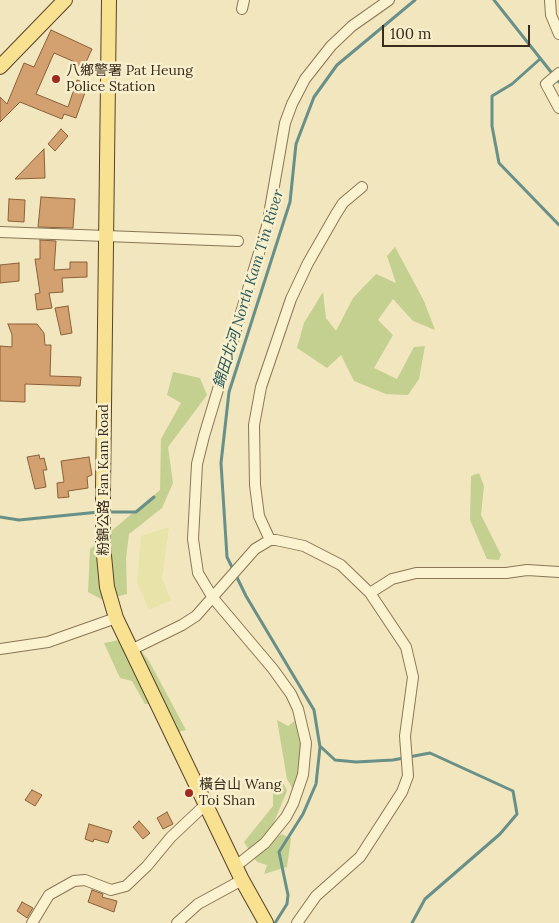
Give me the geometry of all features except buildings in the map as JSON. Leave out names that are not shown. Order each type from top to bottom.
[{"type":"main road","points":[[0,67],[66,0]]},
{"type":"main road","name":"粉錦公路 Fan Kam Road","points":[[109,0],[103,545],[107,587],[116,618],[130,650],[242,880],[266,923]]},
{"type":"street","points":[[236,866],[265,843],[286,818],[303,776],[306,743],[298,709],[291,694],[273,669],[213,598],[198,573],[193,539],[197,464],[255,273],[267,226],[285,122],[305,79],[316,62],[352,26],[389,0]]},
{"type":"street","points":[[550,0],[551,15],[559,34]]},
{"type":"street","points":[[559,73],[546,84],[559,108]]},
{"type":"street","points":[[270,540],[259,516],[255,484],[254,424],[261,387],[291,299],[308,263],[339,209],[362,187]]},
{"type":"street","points":[[0,232],[107,234],[238,241]]},
{"type":"street","points":[[130,650],[189,621],[213,598],[255,549],[270,540],[285,540],[320,552],[341,565],[370,593],[406,647],[411,665],[412,689],[406,728],[409,762],[408,776],[402,792],[360,857],[316,896],[298,923]]},
{"type":"street","points":[[370,593],[392,579],[416,574],[506,574],[527,570],[559,572]]},
{"type":"street","points":[[0,649],[48,642],[116,618]]},
{"type":"street","points":[[32,923],[49,895],[74,881],[86,880],[111,890],[126,886],[147,866],[171,837],[205,805]]},
{"type":"street","points":[[177,923],[198,904],[242,880]]},
{"type":"shaded area","points":[[169,527],[162,579],[171,600],[149,610],[137,582],[141,536]]},
{"type":"green space","points":[[395,247],[424,301],[435,330],[413,321],[393,299],[378,320],[393,335],[374,368],[397,379],[414,347],[425,346],[419,379],[408,395],[386,394],[354,381],[341,355],[327,368],[297,348],[304,323],[323,292],[326,318],[336,331],[353,298],[376,274],[396,283],[387,256]]},
{"type":"green space","points":[[173,372],[200,378],[207,395],[168,447],[173,483],[162,508],[129,534],[126,558],[127,594],[103,600],[88,592],[90,549],[160,490],[161,439],[181,403],[167,395]]},
{"type":"green space","points":[[479,473],[484,486],[481,515],[501,555],[499,560],[487,559],[470,520],[471,476]]},
{"type":"green space","points":[[131,638],[149,661],[186,730],[178,732],[164,704],[145,704],[132,681],[120,678],[104,643]]},
{"type":"green space","points":[[297,719],[300,740],[300,774],[292,788],[287,779],[277,720],[288,726]]},
{"type":"green space","points":[[283,782],[287,791],[272,827],[271,843],[281,834],[291,838],[287,867],[264,874],[267,865],[257,862],[244,842],[273,806],[273,784]]},
{"type":"waterway","name":"錦田北河 North Kam Tin River","points":[[275,923],[287,904],[288,895],[279,852],[303,814],[316,784],[320,747],[314,710],[246,596],[227,557],[221,463],[229,392],[290,202],[296,144],[314,97],[337,65],[415,0]]},
{"type":"waterway","points":[[494,0],[559,82]]},
{"type":"waterway","points":[[540,59],[512,84],[492,96],[492,126],[499,163],[559,225]]},
{"type":"waterway","points":[[107,512],[136,512],[154,497]]},
{"type":"waterway","points":[[0,517],[19,520],[99,512]]},
{"type":"waterway","points":[[321,747],[335,760],[356,762],[393,760],[430,753],[513,791],[517,814],[500,834],[425,899],[412,923]]},
{"type":"place","name":"八鄉警署 Pat Heung Police Station","points":[[56,79]]},
{"type":"place","name":"橫台山 Wang Toi Shan","points":[[189,793]]}]
